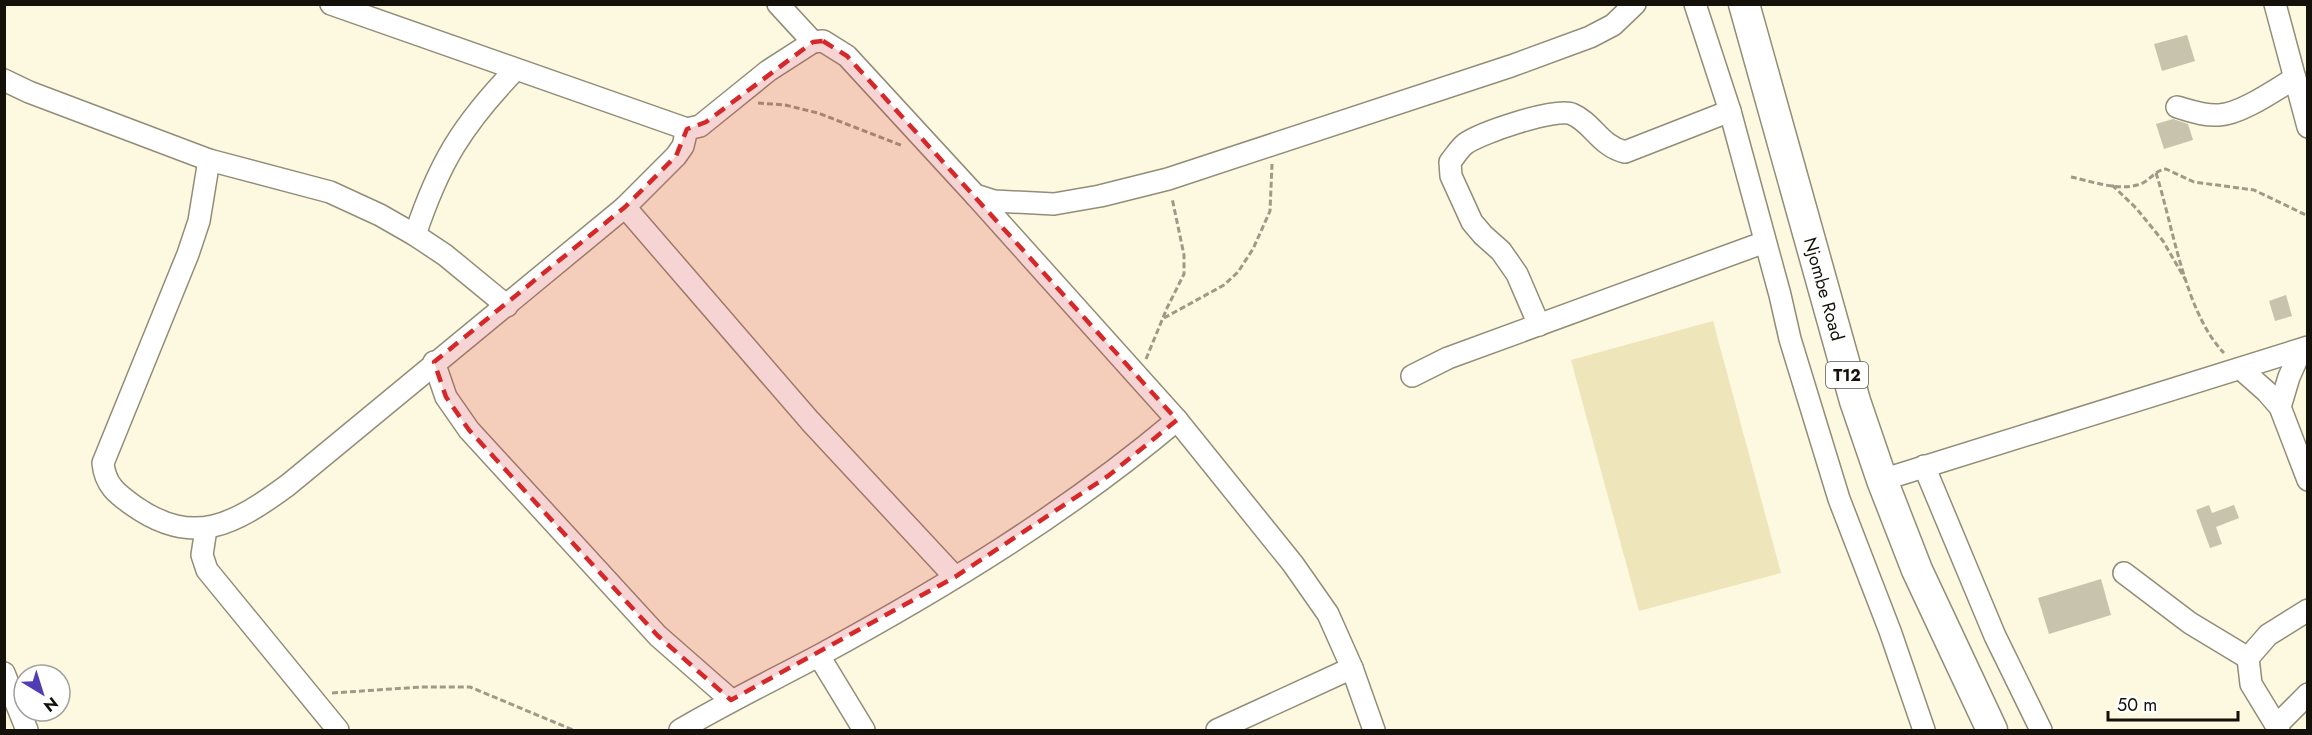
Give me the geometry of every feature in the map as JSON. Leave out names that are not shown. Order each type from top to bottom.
[{"type":"highway","name":"Njombe Road","points":[[1744,4],[1855,401],[1882,480],[1917,570],[1992,730]]},
{"type":"street","points":[[331,4],[687,129],[700,126],[768,71],[813,42],[822,40],[847,56],[1177,420],[1299,572],[1328,614],[1352,668],[1374,730]]},
{"type":"street","points":[[778,4],[813,42]]},
{"type":"street","points":[[975,195],[994,201],[1054,204],[1168,178],[1510,66],[1590,37],[1613,25],[1635,4]]},
{"type":"street","points":[[1695,4],[1730,111],[1790,339],[1839,499],[1890,631],[1924,730]]},
{"type":"street","points":[[2275,4],[2307,127]]},
{"type":"street","points":[[415,235],[427,200],[452,147],[480,107],[515,70]]},
{"type":"street","points":[[2177,107],[2204,115],[2222,115],[2238,110],[2295,78]]},
{"type":"street","points":[[4,80],[47,100],[209,160],[330,192],[380,215],[415,235],[445,255],[507,306]]},
{"type":"street","points":[[1539,325],[1517,274],[1501,251],[1472,222],[1451,176],[1450,162],[1464,145],[1482,134],[1554,112],[1572,114],[1608,145],[1625,152],[1730,111]]},
{"type":"street","points":[[209,160],[199,221],[188,254],[103,464],[107,482],[144,513],[165,523],[206,529],[240,516],[266,501],[365,422],[434,362],[507,306],[625,207],[676,156],[683,146],[687,129]]},
{"type":"street","points":[[625,207],[810,421],[955,577]]},
{"type":"street","points":[[1412,376],[1448,358],[1765,242]]},
{"type":"street","points":[[1882,480],[2304,349]]},
{"type":"street","points":[[2280,407],[2283,392],[2304,349]]},
{"type":"street","points":[[434,362],[446,396],[469,430],[658,636],[731,700]]},
{"type":"street","points":[[2241,369],[2280,407],[2307,480]]},
{"type":"street","points":[[680,730],[731,700],[819,656],[955,577],[1108,476],[1177,420]]},
{"type":"street","points":[[1924,466],[1995,636],[2042,730]]},
{"type":"street","points":[[206,529],[202,555],[207,570],[338,730]]},
{"type":"street","points":[[2124,573],[2190,623],[2248,658]]},
{"type":"street","points":[[2307,610],[2268,635],[2248,658],[2251,684],[2277,728],[2307,694]]},
{"type":"street","points":[[819,656],[864,730]]},
{"type":"street","points":[[1217,730],[1352,668]]},
{"type":"street","points":[[4,673],[27,730]]},
{"type":"path","points":[[735,99],[785,105],[818,112],[896,144],[936,155]]},
{"type":"path","points":[[1164,318],[1224,285],[1238,272],[1246,260],[1270,211],[1271,167],[1278,142]]},
{"type":"path","points":[[2071,177],[2112,185],[2136,186],[2166,169],[2194,182],[2254,190],[2307,216]]},
{"type":"path","points":[[2156,173],[2189,285],[2209,333],[2241,369]]},
{"type":"path","points":[[1140,378],[1148,353],[1185,274],[1184,255],[1168,178]]},
{"type":"path","points":[[2112,185],[2136,208],[2163,240],[2189,285]]},
{"type":"path","points":[[306,690],[351,693],[421,687],[470,687],[573,730]]},
{"type":"highlighted area","points":[[823,41],[847,56],[1177,420],[1108,476],[955,577],[731,700],[658,636],[469,430],[446,397],[434,362],[625,207],[676,156],[687,129],[706,122],[813,42]]},
{"type":"shaded area","points":[[1713,321],[1781,573],[1639,611],[1571,360]]},
{"type":"building","points":[[2187,35],[2195,61],[2162,71],[2154,44]]},
{"type":"building","points":[[2173,119],[2188,124],[2193,140],[2164,149],[2156,124]]},
{"type":"building","points":[[2286,295],[2292,316],[2275,321],[2269,301]]},
{"type":"building","points":[[2209,505],[2212,513],[2234,505],[2239,518],[2216,527],[2222,544],[2210,548],[2196,510]]},
{"type":"building","points":[[2101,579],[2111,615],[2049,634],[2038,598]]}]
